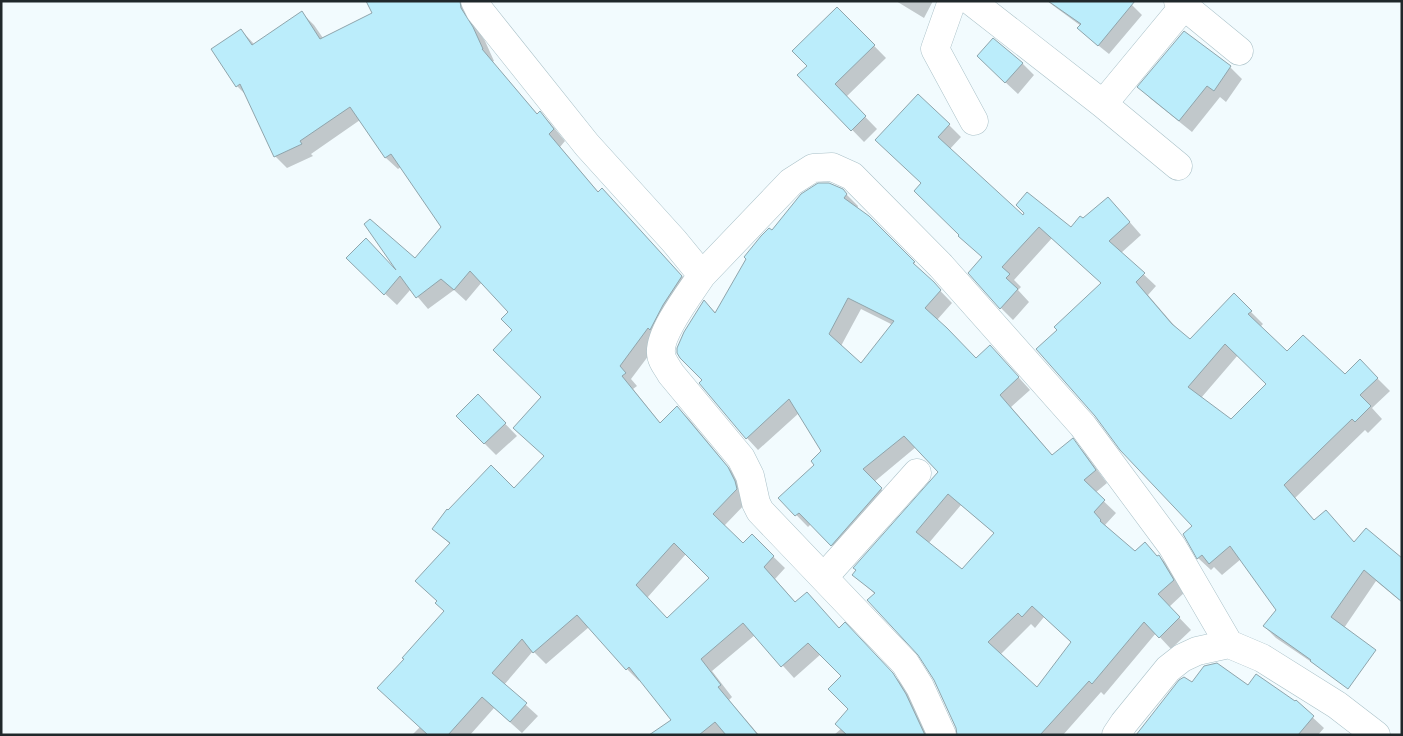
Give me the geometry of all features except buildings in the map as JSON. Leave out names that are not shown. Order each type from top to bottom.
[{"type":"street","points":[[475,1],[480,10],[587,145],[674,241],[702,275]]},
{"type":"street","points":[[952,1],[935,50],[974,121]]},
{"type":"street","points":[[987,6],[1178,166]]},
{"type":"street","points":[[1103,104],[1192,6],[1238,51]]},
{"type":"street","points":[[942,735],[920,686],[905,662],[760,511],[756,503],[750,476],[741,458],[670,374],[661,355],[663,338],[702,275],[791,182],[813,168],[832,167],[852,176],[941,266],[1084,426],[1172,546],[1230,644]]},
{"type":"street","points":[[824,577],[917,473]]},
{"type":"street","points":[[1116,735],[1168,669],[1182,658],[1197,651],[1230,644],[1262,658],[1337,705],[1376,735]]}]
